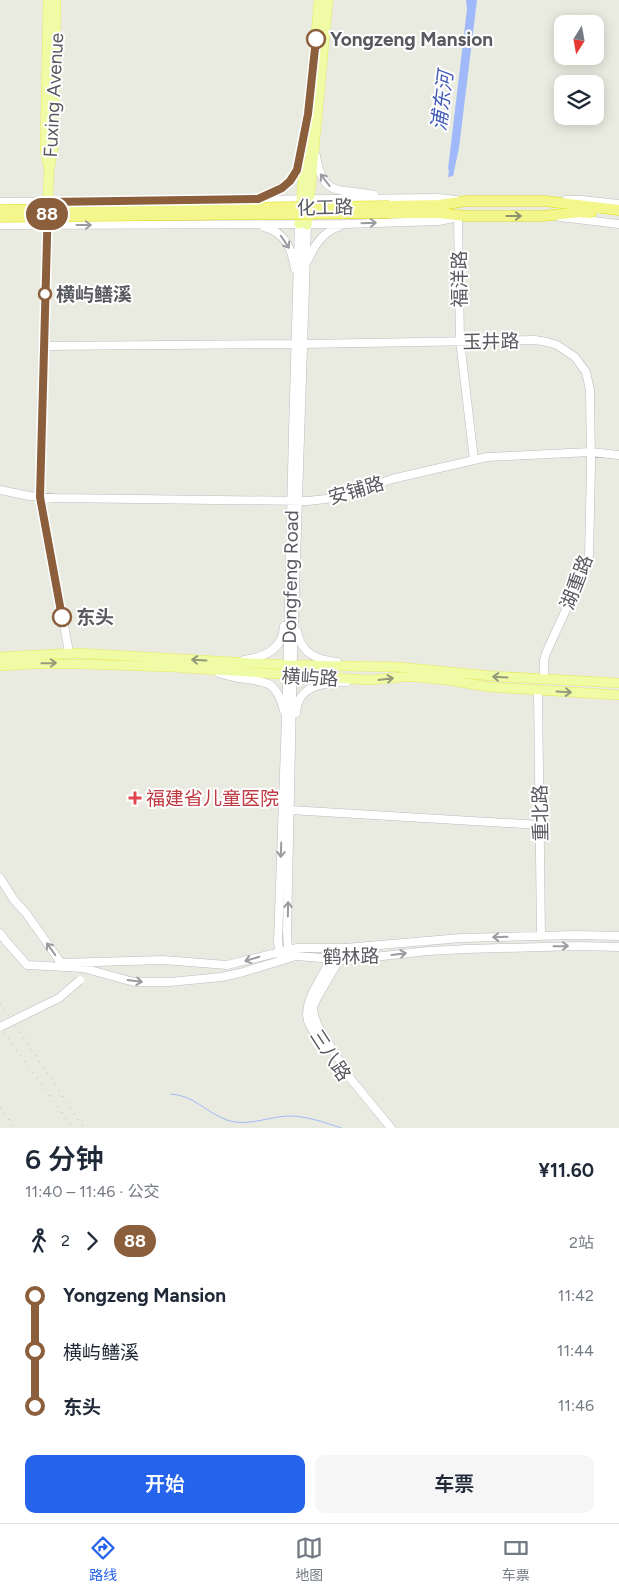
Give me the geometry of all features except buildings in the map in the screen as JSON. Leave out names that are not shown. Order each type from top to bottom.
[{"type":"highway","name":"化工路","points":[[0,210],[439,205],[466,200],[544,201],[619,210]]},
{"type":"highway","name":"化工路","points":[[0,217],[388,206],[462,216],[543,216],[580,212],[619,217]]},
{"type":"main road","name":"Fuxing Avenue","points":[[48,0],[45,149],[49,170]]},
{"type":"main road","name":"Fuxing Avenue","points":[[49,170],[53,150],[56,0]]},
{"type":"main road","points":[[303,224],[308,114],[319,0]]},
{"type":"main road","points":[[305,198],[314,148],[328,0]]},
{"type":"main road","points":[[258,199],[282,188],[290,181],[297,170],[308,114]]},
{"type":"main road","points":[[314,148],[319,173],[332,188],[338,191],[364,193],[388,206]]},
{"type":"main road","points":[[49,170],[40,497],[68,652]]},
{"type":"main road","points":[[0,202],[305,198],[388,206]]},
{"type":"main road","points":[[544,201],[582,200],[619,202]]},
{"type":"main road","points":[[0,225],[345,224],[439,221],[462,216]]},
{"type":"main road","name":"福洋路","points":[[462,216],[460,341],[474,460]]},
{"type":"main road","name":"化工路","points":[[543,216],[619,224]]},
{"type":"main road","points":[[245,224],[270,228],[284,238],[293,259],[297,286]]},
{"type":"main road","name":"Dongfeng Road","points":[[299,344],[306,264],[303,224]]},
{"type":"main road","name":"Dongfeng Road","points":[[290,665],[295,608],[295,501],[299,344],[297,286],[303,224]]},
{"type":"main road","points":[[306,264],[321,237],[334,228],[345,224]]},
{"type":"main road","name":"玉井路","points":[[43,346],[541,341],[557,345],[575,357],[584,369],[589,385],[591,452]]},
{"type":"main road","name":"安铺路","points":[[0,490],[40,497],[322,500],[343,496],[386,481],[487,458],[591,452],[619,455]]},
{"type":"main road","name":"湖重路","points":[[544,679],[544,660],[546,654],[583,573],[589,555],[591,452]]},
{"type":"main road","name":"Dongfeng Road","points":[[289,953],[290,590],[295,501]]},
{"type":"main road","points":[[232,662],[261,657],[269,654],[277,646],[284,635],[286,598],[290,590]]},
{"type":"main road","points":[[295,608],[298,637],[310,655],[327,661],[368,666]]},
{"type":"main road","name":"横屿路","points":[[0,656],[68,652],[290,665],[399,667],[492,676],[619,683]]},
{"type":"main road","name":"横屿路","points":[[0,666],[74,663],[368,680],[402,676],[448,680],[490,687],[619,695]]},
{"type":"main road","points":[[208,671],[239,678],[254,679],[270,684],[279,696],[286,720]]},
{"type":"main road","name":"Dongfeng Road","points":[[281,960],[278,932],[286,720],[290,676]]},
{"type":"main road","points":[[291,759],[296,736],[297,706],[306,692],[323,683],[368,680]]},
{"type":"main road","name":"重北路","points":[[538,691],[541,936]]},
{"type":"main road","points":[[290,810],[540,825]]},
{"type":"main road","points":[[0,878],[61,963],[91,966]]},
{"type":"main road","points":[[0,933],[27,965],[91,966]]},
{"type":"main road","name":"鹤林路","points":[[91,966],[134,982],[170,982],[221,977],[281,960],[289,953],[334,948],[446,939],[619,936]]},
{"type":"main road","name":"鹤林路","points":[[91,966],[163,960],[228,965],[241,963],[279,951],[335,960],[458,949],[563,946],[619,947]]},
{"type":"main road","name":"三八路","points":[[334,948],[335,960],[309,1002],[308,1020],[346,1080],[386,1126]]},
{"type":"main road","points":[[0,1027],[59,998],[80,980],[91,966]]},
{"type":"water","points":[[466,0],[477,0],[459,148],[453,176],[448,177],[467,9]]},
{"type":"waterway","points":[[171,1094],[193,1101],[220,1117],[234,1122],[295,1116],[341,1128]]},
{"type":"railway","points":[[0,1003],[84,1128]]},
{"type":"railway","points":[[0,1027],[73,1128]]},
{"type":"railway","points":[[0,1108],[15,1128]]},
{"type":"bus line","name":"88","points":[[62,617],[40,497],[48,202],[258,199],[282,188],[293,177],[298,166],[308,114],[316,39]]},
{"type":"place","name":"Yongzeng Mansion","points":[[316,39]]},
{"type":"place","name":"横屿鳝溪","points":[[45,294]]},
{"type":"place","name":"东头","points":[[62,617]]},
{"type":"place","name":"福建省儿童医院","points":[[135,798]]},
{"type":"water label","name":"浦东河","points":[[442,101]]}]
